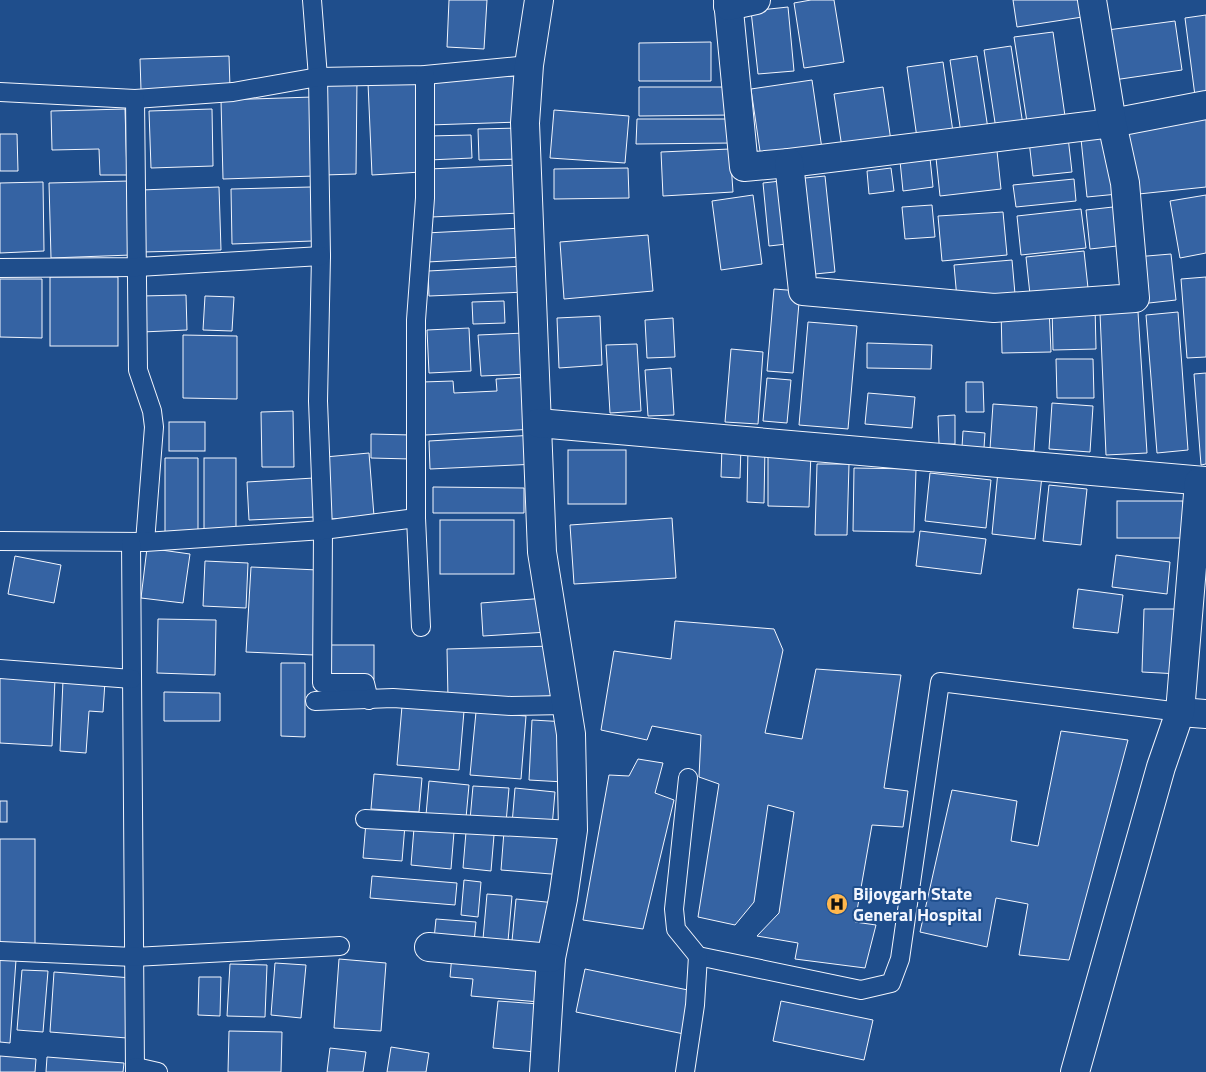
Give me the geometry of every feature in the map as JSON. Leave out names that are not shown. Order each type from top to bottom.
[{"type":"street","points":[[539,0],[529,65],[525,123],[542,552],[571,734],[573,830],[552,958],[544,1072]]},
{"type":"street","points":[[756,0],[728,3],[744,167],[789,164],[1112,122],[1206,105]]},
{"type":"street","points":[[789,164],[803,291],[994,308],[1135,298],[1125,183],[1112,122],[1092,0]]},
{"type":"street","points":[[538,423],[1202,481],[1193,713],[1161,767],[1075,1072]]},
{"type":"street","points":[[429,947],[552,958]]},
{"type":"lane","points":[[312,0],[318,77],[321,256],[318,401],[323,530],[322,683],[365,683],[369,700]]},
{"type":"lane","points":[[0,92],[135,99],[233,92],[318,77],[425,75],[529,65]]},
{"type":"lane","points":[[421,627],[416,518],[416,320],[424,198],[425,75]]},
{"type":"lane","points":[[135,99],[138,370],[150,405],[154,427],[138,542],[132,679],[135,1069],[158,1072]]},
{"type":"lane","points":[[0,268],[138,267],[321,256]]},
{"type":"lane","points":[[0,541],[138,542],[323,530],[416,518]]},
{"type":"lane","points":[[0,669],[132,679]]},
{"type":"lane","points":[[688,778],[674,909],[676,929],[698,956],[861,990],[891,983],[900,960],[940,682],[1193,713]]},
{"type":"lane","points":[[315,702],[393,698],[511,706],[566,705]]},
{"type":"lane","points":[[365,819],[573,830]]},
{"type":"lane","points":[[0,951],[134,957],[340,946]]},
{"type":"lane","points":[[685,1072],[695,1005],[698,956]]},
{"type":"building","points":[[449,0],[487,0],[484,49],[447,47]]},
{"type":"building","points":[[811,0],[834,0],[844,62],[804,68],[794,3]]},
{"type":"building","points":[[1013,0],[1087,0],[1089,16],[1017,27]]},
{"type":"building","points":[[788,7],[794,71],[758,74],[751,11]]},
{"type":"building","points":[[1206,15],[1206,95],[1195,96],[1185,18]]},
{"type":"building","points":[[1175,21],[1182,70],[1107,81],[1100,31]]},
{"type":"building","points":[[1053,32],[1065,116],[1027,122],[1014,37]]},
{"type":"building","points":[[711,42],[711,81],[639,81],[639,43]]},
{"type":"building","points":[[1011,46],[1023,125],[996,129],[984,50]]},
{"type":"building","points":[[229,56],[230,88],[141,90],[140,59]]},
{"type":"building","points":[[977,56],[988,129],[961,133],[950,60]]},
{"type":"building","points":[[943,62],[953,132],[917,138],[907,67]]},
{"type":"building","points":[[519,76],[520,122],[429,125],[428,79]]},
{"type":"building","points":[[357,79],[356,174],[324,175],[324,80]]},
{"type":"building","points":[[812,80],[822,149],[761,158],[751,89]]},
{"type":"building","points":[[417,81],[421,172],[372,175],[368,83]]},
{"type":"building","points":[[639,87],[731,87],[732,115],[639,116]]},
{"type":"building","points":[[883,87],[891,141],[842,148],[834,94]]},
{"type":"building","points":[[313,97],[315,176],[223,179],[221,100]]},
{"type":"building","points":[[125,109],[127,175],[100,175],[99,149],[52,150],[51,111]]},
{"type":"building","points":[[212,109],[213,166],[151,168],[149,111]]},
{"type":"building","points":[[554,110],[629,116],[625,163],[550,158]]},
{"type":"building","points":[[1206,118],[1206,187],[1129,195],[1122,127]]},
{"type":"building","points":[[637,119],[733,119],[733,143],[636,144]]},
{"type":"building","points":[[520,128],[521,159],[479,160],[478,129]]},
{"type":"building","points":[[0,134],[17,134],[18,171],[0,171]]},
{"type":"building","points":[[471,135],[472,158],[429,160],[429,136]]},
{"type":"building","points":[[1112,136],[1118,194],[1087,197],[1081,139]]},
{"type":"building","points":[[1068,137],[1072,172],[1033,176],[1029,141]]},
{"type":"building","points":[[730,149],[733,192],[663,196],[661,152]]},
{"type":"building","points":[[997,151],[1001,189],[940,196],[936,158]]},
{"type":"building","points":[[930,158],[933,187],[903,191],[900,161]]},
{"type":"building","points":[[519,165],[521,213],[431,217],[429,169]]},
{"type":"building","points":[[628,168],[629,198],[554,199],[554,169]]},
{"type":"building","points":[[891,168],[894,191],[869,194],[867,171]]},
{"type":"building","points":[[825,176],[835,272],[805,275],[795,179]]},
{"type":"building","points":[[1074,179],[1076,201],[1016,207],[1013,185]]},
{"type":"building","points":[[789,180],[796,243],[769,246],[763,183]]},
{"type":"building","points":[[129,181],[131,255],[51,258],[49,183]]},
{"type":"building","points":[[43,182],[44,251],[0,253],[0,183]]},
{"type":"building","points":[[219,187],[221,250],[143,252],[141,190]]},
{"type":"building","points":[[311,187],[312,241],[232,244],[231,189]]},
{"type":"building","points":[[753,195],[762,264],[721,270],[712,201]]},
{"type":"building","points":[[1206,195],[1206,253],[1180,258],[1170,201]]},
{"type":"building","points":[[932,205],[935,237],[905,239],[902,207]]},
{"type":"building","points":[[1122,206],[1126,245],[1090,249],[1086,210]]},
{"type":"building","points":[[1081,209],[1086,248],[1021,255],[1017,216]]},
{"type":"building","points":[[1003,212],[1007,255],[942,261],[938,216]]},
{"type":"building","points":[[522,228],[524,257],[427,262],[426,233]]},
{"type":"building","points":[[648,235],[653,291],[564,299],[560,242]]},
{"type":"building","points":[[1084,251],[1089,297],[1031,304],[1026,257]]},
{"type":"building","points":[[1171,254],[1176,300],[1140,304],[1135,257]]},
{"type":"building","points":[[1012,260],[1015,294],[957,299],[954,265]]},
{"type":"building","points":[[525,266],[526,292],[429,296],[428,271]]},
{"type":"building","points":[[50,277],[118,277],[118,346],[50,346]]},
{"type":"building","points":[[1206,277],[1206,357],[1187,358],[1181,279]]},
{"type":"building","points":[[0,279],[42,279],[42,338],[0,337]]},
{"type":"building","points":[[774,289],[800,291],[793,373],[767,371]]},
{"type":"building","points":[[186,295],[187,330],[142,332],[141,296]]},
{"type":"building","points":[[205,296],[234,297],[232,331],[203,330]]},
{"type":"building","points":[[504,301],[505,323],[473,324],[472,302]]},
{"type":"building","points":[[1052,305],[1095,305],[1096,349],[1053,350]]},
{"type":"building","points":[[1049,307],[1051,352],[1002,353],[1001,309]]},
{"type":"building","points":[[1138,312],[1147,453],[1106,455],[1100,313]]},
{"type":"building","points":[[1178,312],[1188,450],[1157,453],[1146,315]]},
{"type":"building","points":[[600,316],[602,365],[559,368],[557,318]]},
{"type":"building","points":[[673,318],[675,357],[647,358],[645,320]]},
{"type":"building","points":[[808,322],[857,326],[848,429],[799,425]]},
{"type":"building","points":[[469,328],[471,371],[429,373],[427,330]]},
{"type":"building","points":[[525,333],[528,374],[481,376],[478,335]]},
{"type":"building","points":[[183,335],[237,336],[237,399],[183,398]]},
{"type":"building","points":[[867,343],[932,345],[931,369],[867,368]]},
{"type":"building","points":[[637,344],[641,411],[610,413],[606,345]]},
{"type":"building","points":[[731,349],[763,352],[758,424],[725,422]]},
{"type":"building","points":[[1056,359],[1093,359],[1094,398],[1057,398]]},
{"type":"building","points":[[671,368],[674,415],[648,416],[645,370]]},
{"type":"building","points":[[1206,373],[1206,464],[1201,465],[1194,374]]},
{"type":"building","points":[[532,377],[535,429],[425,435],[422,382],[453,381],[454,393],[497,391],[496,379]]},
{"type":"building","points":[[767,378],[791,380],[787,423],[763,421]]},
{"type":"building","points":[[966,382],[983,382],[984,412],[966,412]]},
{"type":"building","points":[[868,393],[915,397],[912,428],[865,424]]},
{"type":"building","points":[[1052,403],[1093,406],[1090,452],[1049,449]]},
{"type":"building","points":[[993,404],[1037,407],[1034,451],[990,449]]},
{"type":"building","points":[[293,411],[294,467],[262,467],[261,412]]},
{"type":"building","points":[[955,415],[955,444],[939,444],[938,416]]},
{"type":"building","points":[[169,422],[205,422],[205,451],[169,451]]},
{"type":"building","points":[[963,431],[985,433],[984,448],[962,447]]},
{"type":"building","points":[[371,434],[411,435],[411,459],[371,458]]},
{"type":"building","points":[[535,435],[537,464],[430,469],[429,441]]},
{"type":"building","points":[[722,446],[741,446],[740,478],[721,477]]},
{"type":"building","points":[[748,446],[765,446],[764,503],[747,502]]},
{"type":"building","points":[[568,450],[626,450],[626,504],[568,504]]},
{"type":"building","points":[[768,450],[811,452],[809,507],[768,506]]},
{"type":"building","points":[[369,453],[374,516],[331,519],[325,457]]},
{"type":"building","points":[[165,458],[198,458],[198,534],[165,535]]},
{"type":"building","points":[[204,458],[236,458],[236,529],[204,529]]},
{"type":"building","points":[[817,464],[849,464],[847,535],[815,535]]},
{"type":"building","points":[[854,468],[916,469],[914,532],[853,531]]},
{"type":"building","points":[[998,471],[1042,476],[1035,539],[992,534]]},
{"type":"building","points":[[930,473],[991,480],[986,528],[925,521]]},
{"type":"building","points":[[314,478],[316,517],[249,520],[247,482]]},
{"type":"building","points":[[1049,485],[1087,489],[1081,545],[1043,541]]},
{"type":"building","points":[[433,487],[524,488],[524,513],[433,513]]},
{"type":"building","points":[[1117,501],[1183,501],[1183,538],[1117,538]]},
{"type":"building","points":[[672,518],[676,578],[574,584],[570,525]]},
{"type":"building","points":[[440,520],[514,520],[514,574],[440,574]]},
{"type":"building","points":[[920,531],[986,539],[981,574],[916,566]]},
{"type":"building","points":[[147,548],[190,554],[183,603],[141,598]]},
{"type":"building","points":[[1116,555],[1170,562],[1167,594],[1112,587]]},
{"type":"building","points":[[15,556],[61,565],[54,603],[8,594]]},
{"type":"building","points":[[205,561],[248,563],[246,608],[203,606]]},
{"type":"building","points":[[251,567],[318,570],[314,655],[246,652]]},
{"type":"building","points":[[1078,589],[1123,595],[1118,633],[1073,628]]},
{"type":"building","points":[[546,598],[548,632],[483,636],[481,603]]},
{"type":"building","points":[[1144,609],[1181,609],[1179,674],[1142,672]]},
{"type":"building","points":[[158,619],[216,620],[215,675],[157,673]]},
{"type":"building","points":[[675,621],[774,629],[783,650],[765,733],[802,739],[816,669],[901,675],[884,788],[908,791],[903,827],[872,825],[855,922],[876,925],[865,968],[795,959],[798,943],[757,936],[779,913],[794,812],[768,805],[754,902],[735,925],[698,917],[719,784],[699,777],[701,735],[652,726],[647,740],[601,730],[614,651],[671,659]]},
{"type":"building","points":[[328,645],[374,645],[374,679],[328,679]]},
{"type":"building","points":[[553,646],[555,696],[448,699],[447,649]]},
{"type":"building","points":[[281,663],[305,663],[305,737],[281,736]]},
{"type":"building","points":[[0,677],[55,679],[52,746],[0,743]]},
{"type":"building","points":[[63,680],[105,681],[103,712],[89,711],[86,753],[60,751]]},
{"type":"building","points":[[164,692],[220,693],[220,721],[164,721]]},
{"type":"building","points":[[402,706],[464,711],[459,770],[397,765]]},
{"type":"building","points":[[476,712],[526,716],[521,779],[470,775]]},
{"type":"building","points":[[532,720],[567,722],[564,782],[529,780]]},
{"type":"building","points":[[1061,731],[1128,740],[1069,960],[1019,955],[1028,904],[996,898],[987,947],[920,932],[952,790],[1017,801],[1011,841],[1038,846]]},
{"type":"building","points":[[638,759],[663,763],[655,793],[674,800],[643,929],[583,920],[609,775],[629,776]]},
{"type":"building","points":[[374,774],[422,778],[419,812],[371,809]]},
{"type":"building","points":[[429,781],[469,785],[466,818],[426,815]]},
{"type":"building","points":[[473,786],[509,788],[506,823],[470,820]]},
{"type":"building","points":[[515,788],[555,792],[552,827],[512,824]]},
{"type":"building","points":[[0,801],[7,801],[7,822],[0,822]]},
{"type":"building","points":[[366,822],[405,825],[402,861],[363,858]]},
{"type":"building","points":[[414,828],[454,832],[451,869],[411,865]]},
{"type":"building","points":[[504,831],[567,837],[564,875],[501,870]]},
{"type":"building","points":[[466,832],[494,835],[491,871],[463,868]]},
{"type":"building","points":[[0,839],[35,839],[35,946],[0,946]]},
{"type":"building","points":[[372,876],[457,883],[455,905],[370,898]]},
{"type":"building","points":[[464,880],[481,882],[478,917],[461,915]]},
{"type":"building","points":[[487,894],[512,896],[508,941],[483,939]]},
{"type":"building","points":[[516,899],[556,903],[552,944],[512,941]]},
{"type":"building","points":[[436,919],[476,922],[474,942],[434,939]]},
{"type":"building","points":[[452,955],[543,963],[539,1002],[471,996],[473,979],[450,977]]},
{"type":"building","points":[[0,959],[16,960],[10,1043],[0,1042]]},
{"type":"building","points":[[339,959],[386,963],[381,1031],[334,1028]]},
{"type":"building","points":[[275,963],[306,965],[301,1018],[271,1015]]},
{"type":"building","points":[[230,964],[267,965],[265,1017],[227,1016]]},
{"type":"building","points":[[585,969],[693,991],[684,1034],[576,1012]]},
{"type":"building","points":[[22,970],[48,971],[43,1032],[17,1030]]},
{"type":"building","points":[[54,972],[132,978],[127,1038],[50,1032]]},
{"type":"building","points":[[199,977],[221,977],[220,1016],[198,1015]]},
{"type":"building","points":[[498,1001],[539,1004],[535,1052],[493,1048]]},
{"type":"building","points":[[781,1001],[873,1020],[864,1060],[773,1041]]},
{"type":"building","points":[[229,1031],[282,1032],[281,1072],[228,1072]]},
{"type":"building","points":[[391,1047],[429,1053],[426,1072],[387,1072]]},
{"type":"building","points":[[330,1048],[366,1052],[363,1072],[327,1072]]},
{"type":"building","points":[[0,1056],[36,1059],[35,1072],[0,1072]]},
{"type":"building","points":[[47,1057],[124,1063],[123,1072],[46,1072]]},
{"type":"place","name":"Bijoygarh State General Hospital","points":[[837,904]]}]
